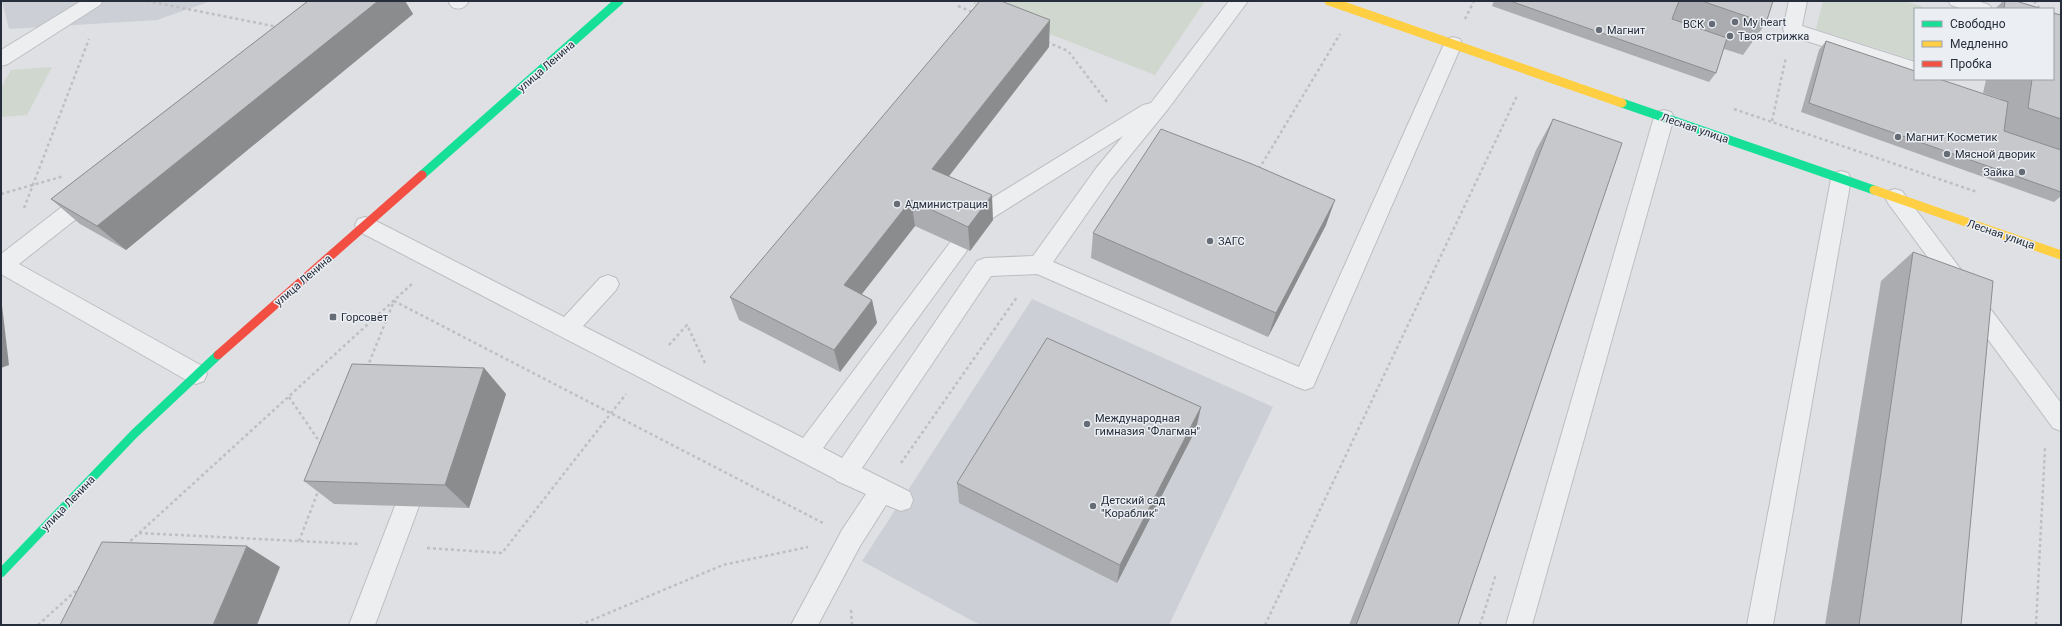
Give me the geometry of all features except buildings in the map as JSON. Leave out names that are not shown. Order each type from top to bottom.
[{"type":"street","name":"улица Ленина","points":[[1,573],[86,483],[196,374],[619,1]]},
{"type":"street","name":"Лесная улица","points":[[1329,1],[2061,255]]},
{"type":"lane","points":[[1,59],[94,1]]},
{"type":"lane","points":[[1039,265],[1104,173],[1161,104],[1240,1]]},
{"type":"lane","points":[[1798,1],[1792,29],[1914,69]]},
{"type":"lane","points":[[1957,1],[1980,8]]},
{"type":"lane","points":[[845,473],[985,267],[1039,265],[1306,380],[1453,44]]},
{"type":"lane","points":[[981,214],[1124,124],[1161,104]]},
{"type":"lane","points":[[1519,625],[1664,117]]},
{"type":"lane","points":[[1760,625],[1841,179]]},
{"type":"lane","points":[[107,184],[2,264],[196,374]]},
{"type":"lane","points":[[1895,197],[1918,230],[2061,420]]},
{"type":"lane","points":[[365,226],[845,473],[891,495],[851,538],[804,625]]},
{"type":"lane","points":[[806,452],[959,246]]},
{"type":"lane","points":[[567,329],[608,284]]},
{"type":"lane","points":[[362,625],[407,506]]},
{"type":"path","points":[[147,1],[279,28]]},
{"type":"path","points":[[1465,20],[1474,1]]},
{"type":"path","points":[[958,6],[980,15]]},
{"type":"path","points":[[1792,29],[1772,121],[1980,193]]},
{"type":"path","points":[[1258,170],[1342,31]]},
{"type":"path","points":[[22,215],[90,38]]},
{"type":"path","points":[[1046,42],[1068,51],[1124,124]]},
{"type":"path","points":[[1265,625],[1519,92]]},
{"type":"path","points":[[121,549],[436,262]]},
{"type":"path","points":[[891,495],[1039,265]]},
{"type":"path","points":[[365,373],[394,301]]},
{"type":"path","points":[[394,301],[851,538]]},
{"type":"path","points":[[289,396],[323,447]]},
{"type":"path","points":[[2036,625],[2047,402]]},
{"type":"path","points":[[299,541],[322,482]]},
{"type":"path","points":[[580,625],[722,565],[851,538]]},
{"type":"path","points":[[38,625],[86,581]]},
{"type":"shaded area","points":[[2,1],[211,1],[157,20],[9,29]]},
{"type":"shaded area","points":[[975,1],[1205,1],[1155,75],[973,4]]},
{"type":"shaded area","points":[[1823,1],[1905,1],[1922,6],[1922,8],[1914,8],[1914,60],[1816,29]]},
{"type":"shaded area","points":[[52,67],[27,115],[1,117],[1,88],[11,70]]},
{"type":"shaded area","points":[[1032,299],[1273,407],[1169,625],[980,625],[862,561]]},
{"type":"traffic: fast","points":[[422,175],[619,1]]},
{"type":"traffic: fast","points":[[1622,103],[1874,190]]},
{"type":"traffic: fast","points":[[1,573],[134,434],[218,355]]},
{"type":"traffic: slow","points":[[1329,1],[1622,103]]},
{"type":"traffic: slow","points":[[1874,190],[2061,255]]},
{"type":"traffic: jam","points":[[218,355],[422,175]]},
{"type":"place","name":"My heart","points":[[1735,22]]},
{"type":"place","name":"ВСК","points":[[1712,24]]},
{"type":"place","name":"Магнит","points":[[1599,30]]},
{"type":"place","name":"Твоя стрижка","points":[[1730,36]]},
{"type":"place","name":"Магнит Косметик","points":[[1898,137]]},
{"type":"place","name":"Мясной дворик","points":[[1947,154]]},
{"type":"place","name":"Зайка","points":[[2022,172]]},
{"type":"place","name":"Администрация","points":[[897,204]]},
{"type":"place","name":"ЗАГС","points":[[1210,241]]},
{"type":"place","name":"Горсовет","points":[[333,317]]},
{"type":"place","name":"Международная гимназия \"Флагман\"","points":[[1087,424]]},
{"type":"place","name":"Детский сад \"Кораблик\"","points":[[1093,506]]}]
